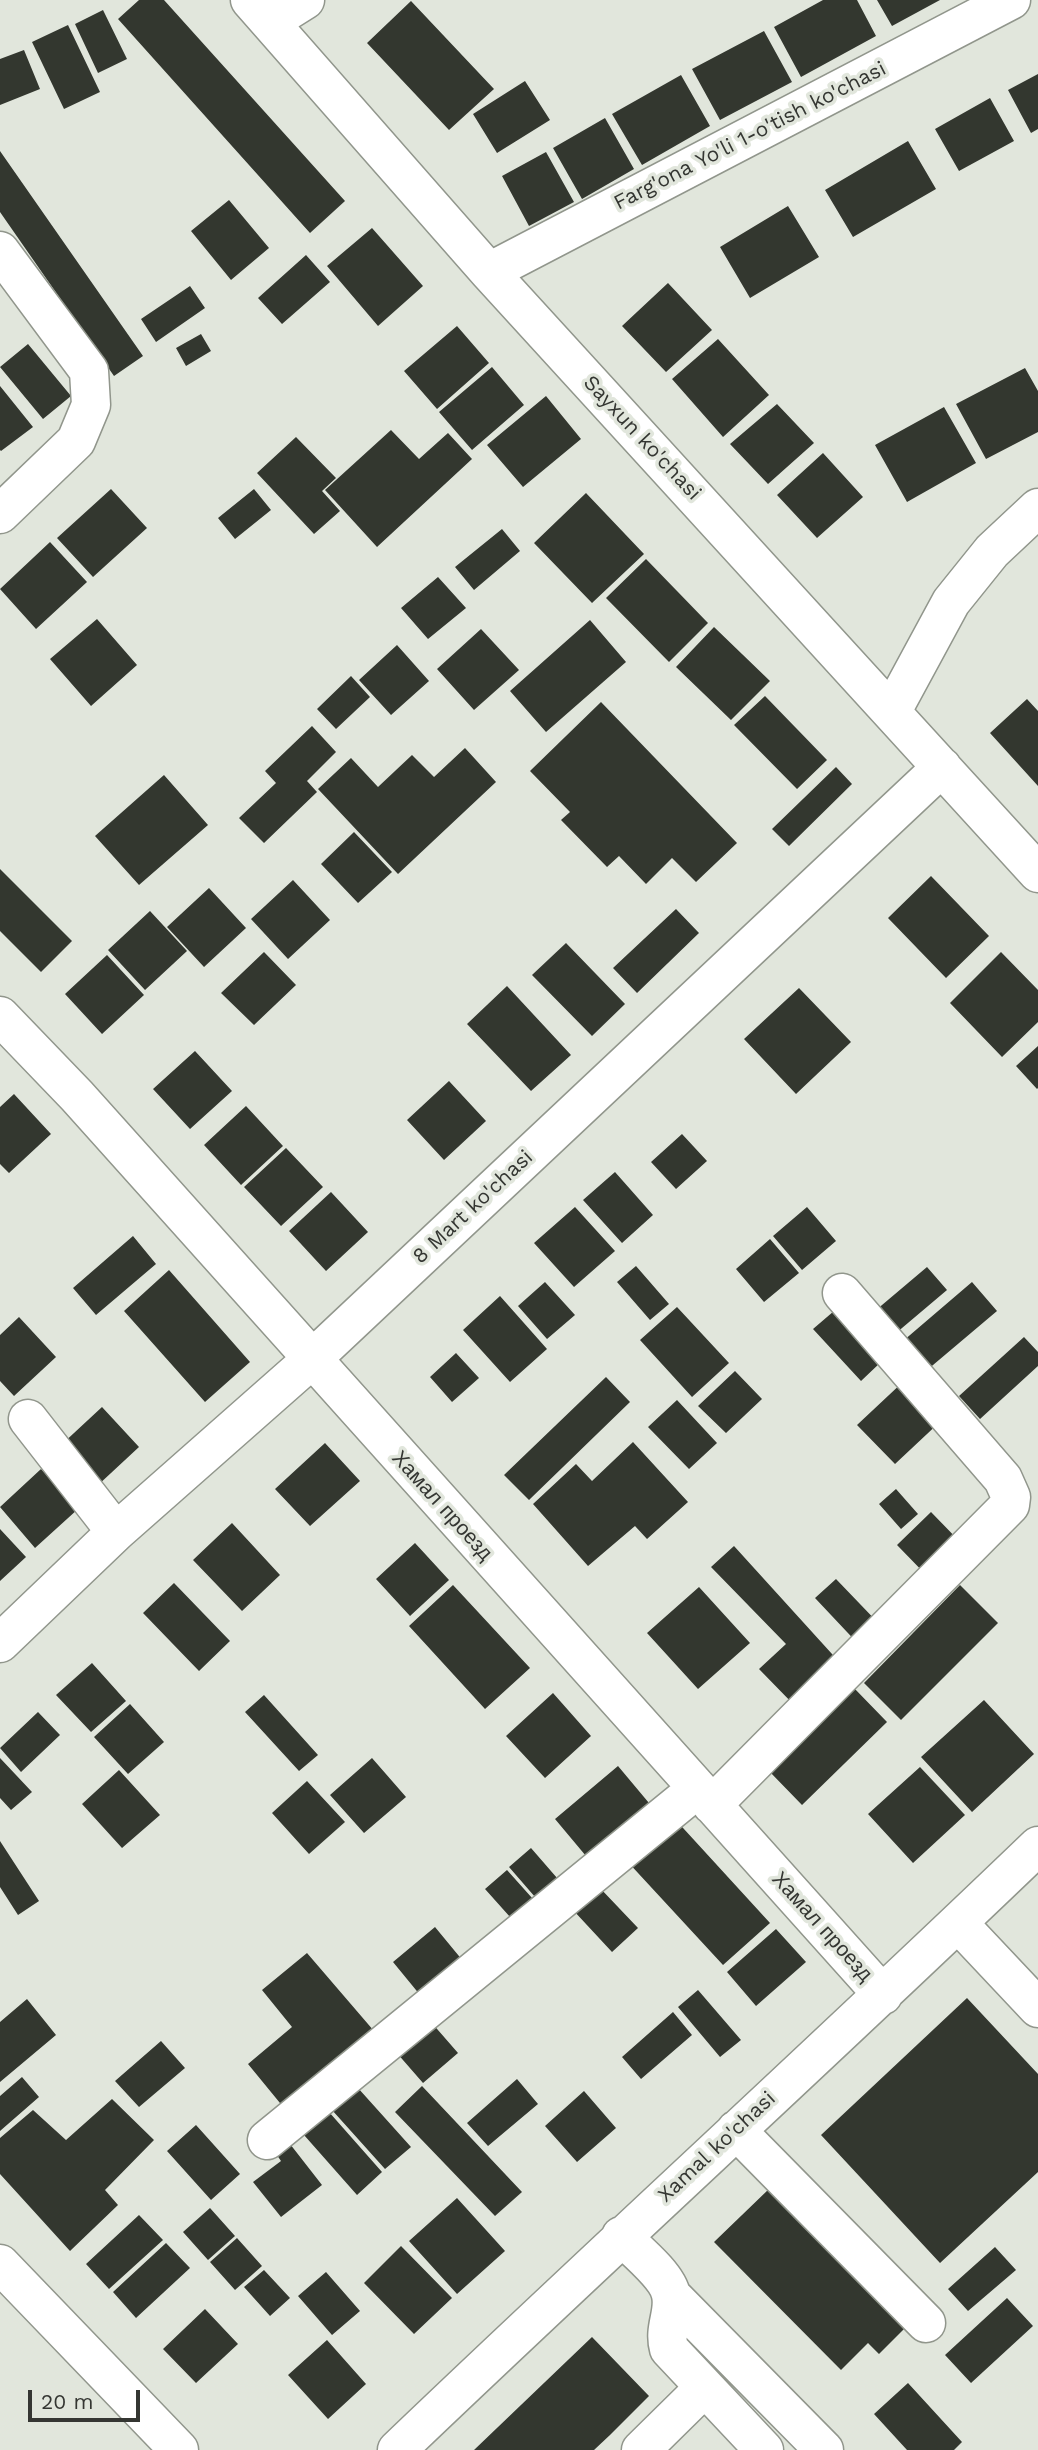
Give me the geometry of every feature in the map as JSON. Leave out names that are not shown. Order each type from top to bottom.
[{"type":"street","points":[[260,11],[305,0]]},
{"type":"street","name":"Farg'ona Yo'li 1-o'tish ko'chasi","points":[[489,272],[1012,0]]},
{"type":"street","name":"Sayxun ko'chasi","points":[[260,11],[489,272],[1038,873]]},
{"type":"street","points":[[0,251],[89,371],[90,405],[76,441],[0,514]]},
{"type":"street","points":[[892,711],[951,602],[992,551],[1038,508]]},
{"type":"street","name":"8 Mart ko'chasi","points":[[0,1643],[116,1532],[311,1360],[942,767]]},
{"type":"street","name":"Хамал проезд","points":[[0,1016],[77,1096],[883,1995]]},
{"type":"street","points":[[267,2140],[705,1797],[1010,1505],[1011,1497],[1003,1479],[842,1293]]},
{"type":"street","points":[[28,1419],[116,1532]]},
{"type":"street","name":"Xamal ko'chasi","points":[[397,2450],[621,2236],[883,1995],[1038,1846]]},
{"type":"street","points":[[958,1923],[1038,2008]]},
{"type":"street","points":[[736,2130],[926,2323]]},
{"type":"street","points":[[621,2236],[666,2282],[672,2296],[824,2450]]},
{"type":"street","points":[[0,2264],[179,2450]]},
{"type":"street","points":[[672,2296],[665,2335],[669,2349],[764,2450]]},
{"type":"street","points":[[641,2450],[704,2388]]},
{"type":"building","points":[[139,0],[164,0],[345,201],[310,233],[118,19]]},
{"type":"building","points":[[823,0],[857,0],[876,36],[801,77],[774,27]]},
{"type":"building","points":[[877,0],[940,0],[892,26]]},
{"type":"building","points":[[411,1],[494,89],[449,130],[367,43]]},
{"type":"building","points":[[103,10],[127,59],[98,73],[75,24]]},
{"type":"building","points":[[68,25],[100,92],[64,109],[32,42]]},
{"type":"building","points":[[764,31],[792,82],[720,120],[692,69]]},
{"type":"building","points":[[24,50],[40,89],[0,105],[0,59]]},
{"type":"building","points":[[1038,74],[1038,129],[1031,133],[1008,90]]},
{"type":"building","points":[[681,75],[710,126],[642,165],[612,114]]},
{"type":"building","points":[[525,81],[550,120],[497,153],[473,114]]},
{"type":"building","points":[[990,98],[1014,141],[959,171],[935,129]]},
{"type":"building","points":[[605,118],[634,169],[582,199],[553,148]]},
{"type":"building","points":[[908,141],[936,189],[853,237],[825,190]]},
{"type":"building","points":[[0,151],[143,356],[114,376],[0,212]]},
{"type":"building","points":[[546,152],[574,202],[529,226],[502,176]]},
{"type":"building","points":[[229,200],[269,248],[231,280],[191,231]]},
{"type":"building","points":[[788,206],[819,257],[750,298],[720,247]]},
{"type":"building","points":[[372,228],[423,286],[378,326],[327,266]]},
{"type":"building","points":[[306,255],[330,282],[282,324],[258,298]]},
{"type":"building","points":[[668,283],[712,330],[666,372],[622,326]]},
{"type":"building","points":[[190,286],[205,308],[156,342],[141,319]]},
{"type":"building","points":[[457,326],[489,363],[437,409],[404,371]]},
{"type":"building","points":[[201,334],[211,351],[186,366],[176,348]]},
{"type":"building","points":[[718,339],[769,395],[723,437],[672,379]]},
{"type":"building","points":[[28,344],[71,396],[43,419],[0,367]]},
{"type":"building","points":[[492,367],[524,405],[472,450],[439,412]]},
{"type":"building","points":[[1025,368],[1038,391],[1038,432],[986,459],[956,404]]},
{"type":"building","points":[[0,386],[33,427],[1,451],[0,450]]},
{"type":"building","points":[[546,396],[581,439],[523,487],[487,445]]},
{"type":"building","points":[[777,404],[814,443],[768,484],[730,444]]},
{"type":"building","points":[[944,407],[976,463],[907,502],[875,445]]},
{"type":"building","points":[[391,430],[419,459],[448,433],[472,459],[377,547],[325,490]]},
{"type":"building","points":[[296,437],[336,478],[322,491],[340,511],[314,534],[257,473]]},
{"type":"building","points":[[823,453],[863,497],[817,538],[777,495]]},
{"type":"building","points":[[111,489],[147,528],[93,577],[57,538]]},
{"type":"building","points":[[254,489],[271,510],[235,539],[218,518]]},
{"type":"building","points":[[586,493],[644,554],[592,603],[534,543]]},
{"type":"building","points":[[502,529],[520,551],[474,590],[455,567]]},
{"type":"building","points":[[50,542],[87,582],[36,629],[0,589]]},
{"type":"building","points":[[646,559],[708,623],[669,662],[606,598]]},
{"type":"building","points":[[438,577],[466,608],[428,639],[401,608]]},
{"type":"building","points":[[97,619],[137,665],[91,706],[50,659]]},
{"type":"building","points":[[590,620],[626,662],[546,732],[510,691]]},
{"type":"building","points":[[714,627],[770,681],[731,720],[676,667]]},
{"type":"building","points":[[481,629],[519,670],[474,710],[437,669]]},
{"type":"building","points":[[397,645],[429,681],[391,715],[359,680]]},
{"type":"building","points":[[351,676],[370,697],[336,729],[317,709]]},
{"type":"building","points":[[765,696],[827,760],[797,789],[734,725]]},
{"type":"building","points":[[1027,699],[1038,711],[1038,786],[990,733]]},
{"type":"building","points":[[601,702],[737,843],[696,882],[672,858],[646,884],[619,856],[607,867],[561,820],[570,812],[530,771]]},
{"type":"building","points":[[312,726],[336,752],[307,781],[317,792],[264,843],[239,818],[276,783],[265,771]]},
{"type":"building","points":[[465,748],[496,782],[398,874],[318,789],[351,758],[378,787],[412,755],[434,777]]},
{"type":"building","points":[[836,767],[852,784],[789,846],[772,829]]},
{"type":"building","points":[[164,775],[208,825],[139,885],[95,836]]},
{"type":"building","points":[[354,832],[392,872],[358,903],[321,864]]},
{"type":"building","points":[[0,869],[72,941],[41,972],[0,931]]},
{"type":"building","points":[[931,876],[989,936],[946,978],[888,918]]},
{"type":"building","points":[[293,880],[330,920],[288,959],[251,919]]},
{"type":"building","points":[[209,888],[246,928],[204,967],[167,927]]},
{"type":"building","points":[[676,909],[699,933],[637,993],[613,968]]},
{"type":"building","points":[[150,911],[187,951],[145,990],[108,950]]},
{"type":"building","points":[[566,943],[625,1004],[592,1036],[532,975]]},
{"type":"building","points":[[264,952],[296,985],[254,1025],[221,993]]},
{"type":"building","points":[[1001,952],[1038,990],[1038,1022],[1002,1057],[950,1003]]},
{"type":"building","points":[[107,955],[144,995],[102,1034],[65,994]]},
{"type":"building","points":[[507,986],[571,1055],[531,1091],[467,1024]]},
{"type":"building","points":[[799,988],[851,1042],[796,1094],[744,1039]]},
{"type":"building","points":[[1038,1046],[1038,1088],[1037,1089],[1016,1066]]},
{"type":"building","points":[[195,1051],[232,1091],[190,1129],[153,1089]]},
{"type":"building","points":[[449,1081],[486,1121],[444,1160],[407,1120]]},
{"type":"building","points":[[14,1094],[51,1134],[9,1173],[0,1164],[0,1107]]},
{"type":"building","points":[[246,1106],[283,1146],[241,1185],[204,1145]]},
{"type":"building","points":[[682,1134],[707,1161],[676,1189],[651,1162]]},
{"type":"building","points":[[286,1148],[323,1187],[281,1226],[244,1187]]},
{"type":"building","points":[[615,1172],[653,1215],[622,1243],[583,1200]]},
{"type":"building","points":[[331,1192],[368,1232],[326,1271],[289,1231]]},
{"type":"building","points":[[575,1207],[615,1251],[574,1287],[534,1243]]},
{"type":"building","points":[[807,1207],[836,1241],[802,1270],[773,1236]]},
{"type":"building","points":[[133,1236],[156,1264],[96,1315],[73,1288]]},
{"type":"building","points":[[770,1239],[799,1273],[764,1302],[736,1269]]},
{"type":"building","points":[[636,1266],[669,1304],[650,1320],[617,1282]]},
{"type":"building","points":[[927,1267],[947,1290],[889,1339],[869,1316]]},
{"type":"building","points":[[169,1270],[250,1362],[205,1402],[124,1311]]},
{"type":"building","points":[[545,1282],[575,1315],[547,1339],[518,1306]]},
{"type":"building","points":[[972,1282],[997,1311],[920,1376],[896,1347]]},
{"type":"building","points":[[500,1296],[547,1349],[510,1382],[463,1330]]},
{"type":"building","points":[[677,1307],[729,1363],[692,1397],[640,1340]]},
{"type":"building","points":[[834,1311],[881,1362],[861,1381],[813,1329]]},
{"type":"building","points":[[19,1317],[56,1357],[14,1396],[0,1381],[0,1335]]},
{"type":"building","points":[[1024,1337],[1038,1352],[1038,1366],[980,1419],[959,1396]]},
{"type":"building","points":[[456,1353],[479,1378],[452,1402],[430,1377]]},
{"type":"building","points":[[735,1371],[762,1399],[726,1433],[698,1406]]},
{"type":"building","points":[[606,1377],[630,1402],[529,1500],[504,1475]]},
{"type":"building","points":[[905,1380],[943,1419],[895,1464],[857,1425]]},
{"type":"building","points":[[677,1400],[717,1443],[689,1469],[648,1427]]},
{"type":"building","points":[[102,1407],[139,1447],[97,1486],[60,1446]]},
{"type":"building","points":[[633,1442],[688,1502],[647,1539],[635,1526],[588,1566],[533,1504],[576,1464],[592,1481]]},
{"type":"building","points":[[325,1443],[360,1481],[310,1526],[275,1489]]},
{"type":"building","points":[[41,1469],[78,1509],[35,1548],[0,1507]]},
{"type":"building","points":[[896,1489],[918,1514],[901,1529],[879,1504]]},
{"type":"building","points":[[931,1512],[965,1547],[931,1580],[897,1545]]},
{"type":"building","points":[[232,1523],[280,1575],[242,1611],[193,1560]]},
{"type":"building","points":[[0,1529],[26,1557],[0,1581]]},
{"type":"building","points":[[415,1543],[449,1580],[410,1616],[376,1579]]},
{"type":"building","points":[[734,1546],[842,1665],[797,1708],[759,1669],[786,1644],[711,1567]]},
{"type":"building","points":[[836,1579],[884,1629],[863,1649],[815,1598]]},
{"type":"building","points":[[174,1583],[230,1641],[199,1671],[143,1613]]},
{"type":"building","points":[[453,1585],[530,1668],[485,1709],[409,1626]]},
{"type":"building","points":[[960,1585],[998,1623],[901,1720],[864,1683]]},
{"type":"building","points":[[699,1587],[750,1643],[698,1689],[647,1633]]},
{"type":"building","points":[[92,1663],[126,1701],[91,1732],[56,1695]]},
{"type":"building","points":[[854,1688],[887,1722],[802,1805],[769,1771]]},
{"type":"building","points":[[553,1693],[591,1736],[545,1778],[506,1736]]},
{"type":"building","points":[[264,1695],[318,1755],[299,1771],[245,1712]]},
{"type":"building","points":[[984,1700],[1034,1754],[972,1812],[921,1757]]},
{"type":"building","points":[[130,1704],[164,1742],[128,1774],[94,1737]]},
{"type":"building","points":[[38,1712],[60,1735],[21,1772],[0,1748]]},
{"type":"building","points":[[0,1758],[32,1792],[11,1810],[0,1798]]},
{"type":"building","points":[[372,1758],[406,1797],[364,1833],[330,1795]]},
{"type":"building","points":[[618,1766],[654,1809],[591,1862],[555,1819]]},
{"type":"building","points":[[920,1767],[965,1815],[913,1863],[868,1814]]},
{"type":"building","points":[[119,1770],[160,1815],[122,1848],[82,1804]]},
{"type":"building","points":[[307,1781],[345,1822],[309,1854],[272,1813]]},
{"type":"building","points":[[673,1817],[770,1923],[723,1965],[626,1860]]},
{"type":"building","points":[[0,1841],[39,1901],[18,1915],[0,1887]]},
{"type":"building","points":[[531,1848],[564,1886],[542,1905],[509,1867]]},
{"type":"building","points":[[507,1870],[541,1908],[519,1927],[485,1889]]},
{"type":"building","points":[[599,1887],[638,1928],[612,1952],[573,1910]]},
{"type":"building","points":[[435,1927],[468,1967],[425,2001],[393,1962]]},
{"type":"building","points":[[776,1929],[806,1962],[756,2006],[727,1972]]},
{"type":"building","points":[[307,1953],[380,2038],[289,2114],[248,2064],[292,2027],[262,1990]]},
{"type":"building","points":[[698,1990],[741,2040],[720,2057],[678,2007]]},
{"type":"building","points":[[967,1998],[1038,2074],[1038,2172],[940,2263],[821,2135]]},
{"type":"building","points":[[27,1999],[56,2035],[0,2082],[0,2022]]},
{"type":"building","points":[[673,2012],[692,2035],[641,2079],[622,2057]]},
{"type":"building","points":[[431,2022],[458,2053],[423,2083],[396,2052]]},
{"type":"building","points":[[161,2041],[185,2068],[139,2107],[115,2081]]},
{"type":"building","points":[[22,2077],[39,2097],[0,2131],[0,2096]]},
{"type":"building","points":[[517,2079],[538,2104],[488,2146],[467,2123]]},
{"type":"building","points":[[422,2086],[522,2192],[495,2216],[395,2112]]},
{"type":"building","points":[[358,2088],[411,2147],[385,2169],[332,2110]]},
{"type":"building","points":[[584,2091],[616,2128],[577,2162],[545,2126]]},
{"type":"building","points":[[112,2099],[154,2140],[105,2190],[118,2205],[70,2251],[0,2174],[0,2138],[33,2110],[66,2140]]},
{"type":"building","points":[[329,2112],[382,2172],[357,2195],[304,2135]]},
{"type":"building","points":[[196,2125],[240,2174],[211,2200],[167,2151]]},
{"type":"building","points":[[283,2135],[322,2185],[281,2217],[253,2182],[281,2161],[270,2145]]},
{"type":"building","points":[[770,2188],[907,2326],[879,2354],[868,2343],[841,2370],[714,2242]]},
{"type":"building","points":[[457,2198],[505,2251],[457,2294],[409,2241]]},
{"type":"building","points":[[210,2208],[235,2236],[208,2260],[183,2232]]},
{"type":"building","points":[[139,2215],[163,2240],[109,2289],[86,2264]]},
{"type":"building","points":[[237,2238],[262,2266],[235,2290],[210,2262]]},
{"type":"building","points":[[166,2243],[190,2268],[136,2318],[113,2292]]},
{"type":"building","points":[[401,2246],[452,2298],[414,2334],[364,2283]]},
{"type":"building","points":[[995,2247],[1016,2270],[968,2311],[948,2289]]},
{"type":"building","points":[[264,2270],[290,2298],[270,2316],[244,2287]]},
{"type":"building","points":[[326,2272],[360,2311],[332,2335],[298,2296]]},
{"type":"building","points":[[1007,2298],[1033,2326],[971,2383],[945,2355]]},
{"type":"building","points":[[205,2309],[238,2344],[196,2383],[163,2349]]},
{"type":"building","points":[[592,2337],[649,2396],[610,2435],[594,2450],[474,2450]]},
{"type":"building","points":[[327,2340],[366,2384],[328,2419],[288,2375]]},
{"type":"building","points":[[908,2383],[962,2442],[954,2450],[907,2450],[874,2414]]}]
